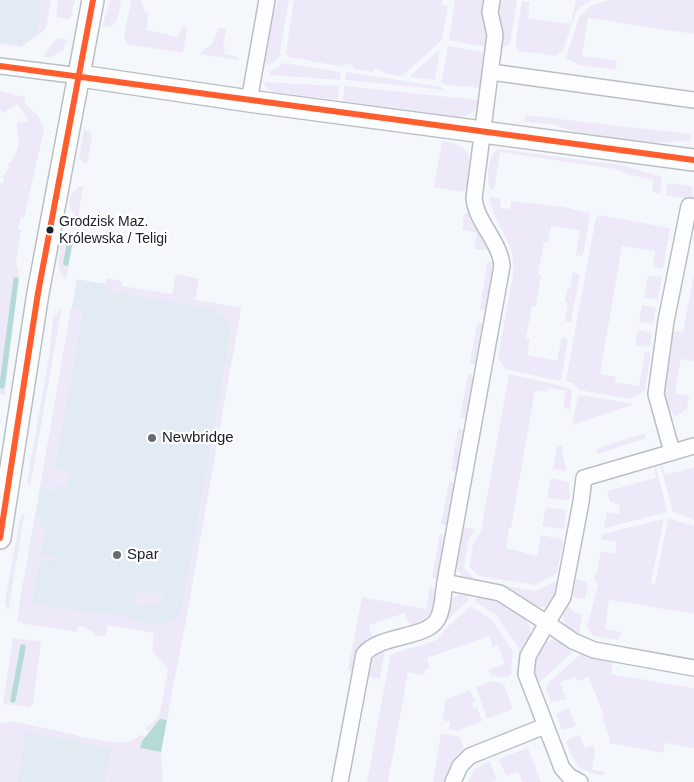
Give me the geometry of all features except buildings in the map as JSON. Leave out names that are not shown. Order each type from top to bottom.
[{"type":"street","points":[[0,538],[38,293],[80,76],[92,0]]},
{"type":"street","points":[[249,100],[267,0]]},
{"type":"street","points":[[340,782],[364,654],[376,644],[426,629],[434,624],[439,617],[502,266],[500,255],[474,201],[495,35],[490,12],[492,0]]},
{"type":"street","points":[[0,66],[694,160]]},
{"type":"street","points":[[491,72],[694,100]]},
{"type":"street","points":[[672,452],[656,394],[666,321],[689,206],[694,207]]},
{"type":"street","points":[[580,782],[568,776],[562,768],[526,674],[528,656],[563,597],[584,478],[694,446]]},
{"type":"street","points":[[445,582],[500,593],[573,641],[594,650],[694,668]]},
{"type":"street","points":[[453,782],[460,766],[470,756],[545,726]]},
{"type":"shaded area","points":[[0,0],[50,0],[45,29],[21,47],[0,43]]},
{"type":"shaded area","points":[[42,0],[51,0],[46,29],[21,47],[0,44],[0,41],[20,45],[37,32]]},
{"type":"shaded area","points":[[58,0],[75,0],[70,20],[56,17]]},
{"type":"shaded area","points":[[110,0],[121,0],[119,15],[112,26],[102,27]]},
{"type":"shaded area","points":[[131,0],[141,0],[145,11],[149,12],[146,30],[178,37],[182,26],[185,27],[187,30],[183,53],[127,44],[124,38]]},
{"type":"shaded area","points":[[278,0],[289,0],[279,58],[269,65],[264,64],[273,15]]},
{"type":"shaded area","points":[[294,0],[443,0],[442,5],[448,6],[442,40],[402,76],[383,73],[383,70],[374,69],[373,72],[353,69],[353,65],[344,64],[343,67],[289,57],[286,53]]},
{"type":"shaded area","points":[[455,0],[485,0],[486,47],[449,40]]},
{"type":"shaded area","points":[[500,0],[517,0],[510,44],[500,49],[502,26],[498,9]]},
{"type":"shaded area","points":[[576,0],[592,0],[580,7],[576,12],[563,50],[556,56],[520,51],[515,45],[522,1],[530,2],[528,18],[571,24]]},
{"type":"shaded area","points":[[610,0],[694,0],[694,34],[588,18],[582,56],[617,61],[616,70],[579,65],[566,58],[579,17],[590,6]]},
{"type":"shaded area","points":[[218,28],[226,29],[223,45],[225,46],[224,54],[239,57],[239,60],[199,54],[213,43]]},
{"type":"shaded area","points":[[58,38],[67,40],[63,50],[52,57],[44,57],[51,44]]},
{"type":"shaded area","points":[[448,46],[486,53],[482,88],[447,85],[441,82]]},
{"type":"shaded area","points":[[440,49],[435,80],[409,77]]},
{"type":"shaded area","points":[[283,63],[341,72],[340,80],[269,75],[270,72]]},
{"type":"shaded area","points":[[346,72],[437,86],[446,90],[345,80]]},
{"type":"shaded area","points":[[263,82],[339,86],[338,100],[274,92],[268,89]]},
{"type":"shaded area","points":[[344,86],[479,100],[473,112],[460,117],[343,101]]},
{"type":"shaded area","points":[[0,91],[24,97],[26,99],[25,103],[39,117],[44,130],[24,218],[21,218],[18,229],[21,230],[16,262],[19,275],[5,395],[0,394],[0,183],[4,183],[3,176],[10,168],[8,165],[18,147],[18,122],[29,121],[17,104],[3,113],[0,110]]},
{"type":"shaded area","points":[[525,115],[691,134],[690,141],[643,143],[586,135],[551,124],[524,122]]},
{"type":"shaded area","points":[[84,129],[90,132],[92,136],[87,165],[79,157]]},
{"type":"shaded area","points":[[442,141],[451,142],[463,148],[469,157],[470,170],[468,182],[463,192],[434,187]]},
{"type":"shaded area","points":[[498,149],[621,165],[660,176],[662,180],[660,194],[652,191],[653,180],[630,175],[615,169],[500,152],[494,191],[489,187],[488,172],[492,156]]},
{"type":"shaded area","points":[[667,184],[692,186],[694,200],[666,195]]},
{"type":"shaded area","points":[[83,186],[78,218],[71,210],[70,200],[74,191]]},
{"type":"shaded area","points":[[489,198],[501,199],[500,208],[510,209],[511,201],[564,207],[589,213],[582,256],[576,255],[580,231],[551,226],[548,243],[544,242],[538,274],[541,275],[536,306],[532,306],[526,338],[530,339],[527,355],[557,361],[562,337],[568,340],[561,380],[559,381],[505,369],[498,358],[513,275],[513,261],[511,249],[494,214]]},
{"type":"shaded area","points":[[464,214],[472,214],[489,248],[488,251],[474,249],[477,233],[462,230]]},
{"type":"shaded area","points":[[599,215],[670,228],[663,269],[653,267],[655,251],[622,246],[600,374],[616,377],[615,382],[639,386],[645,352],[651,353],[645,390],[632,399],[579,390],[573,383],[566,380],[596,217]]},
{"type":"shaded area","points":[[75,234],[66,280],[62,275],[58,261],[60,247],[63,240]]},
{"type":"shaded area","points":[[492,261],[494,265],[485,311],[480,308],[487,263]]},
{"type":"shaded area","points":[[573,272],[580,274],[571,322],[565,321],[568,303],[565,302]]},
{"type":"shaded area","points":[[176,274],[199,279],[195,300],[241,308],[167,720],[160,719],[149,732],[145,729],[159,717],[168,669],[152,651],[154,633],[108,625],[105,637],[93,635],[93,632],[87,628],[78,626],[77,632],[25,624],[17,621],[36,515],[42,516],[40,526],[46,528],[41,554],[54,558],[51,562],[40,560],[32,604],[122,616],[160,626],[176,617],[182,608],[231,330],[227,320],[213,309],[109,291],[104,285],[107,278],[122,281],[122,286],[172,294]]},
{"type":"shaded area","points":[[694,274],[694,361],[681,359],[675,393],[689,395],[687,409],[675,417],[670,408],[665,387],[667,364],[673,331],[683,332]]},
{"type":"shaded area","points":[[648,275],[662,277],[658,300],[644,297]]},
{"type":"shaded area","points":[[77,279],[241,308],[184,630],[19,606]]},
{"type":"shaded area","points":[[642,305],[656,308],[653,325],[639,322]]},
{"type":"shaded area","points":[[62,307],[30,488],[27,481],[49,356],[53,318]]},
{"type":"shaded area","points":[[71,307],[83,310],[55,468],[70,471],[67,488],[54,485],[53,491],[40,488]]},
{"type":"shaded area","points":[[479,323],[484,327],[479,361],[471,365],[477,324]]},
{"type":"shaded area","points":[[638,330],[652,333],[650,347],[635,345]]},
{"type":"shaded area","points":[[468,374],[471,374],[474,379],[469,415],[464,418],[460,417]]},
{"type":"shaded area","points":[[509,374],[566,387],[572,391],[570,409],[563,408],[566,391],[548,388],[547,392],[535,390],[511,528],[509,528],[506,548],[537,556],[541,535],[563,541],[557,573],[536,585],[479,576],[469,567],[473,544],[481,531]]},
{"type":"shaded area","points":[[578,396],[634,404],[572,425]]},
{"type":"shaded area","points":[[458,428],[465,432],[459,468],[451,471]]},
{"type":"shaded area","points":[[644,433],[646,438],[598,454],[596,450],[598,448]]},
{"type":"shaded area","points":[[557,445],[563,446],[565,471],[553,469]]},
{"type":"shaded area","points":[[660,464],[665,475],[694,467],[694,520],[673,512]]},
{"type":"shaded area","points":[[656,467],[666,512],[604,527],[607,512],[619,514],[620,505],[610,502],[607,491],[656,478],[654,468]]},
{"type":"shaded area","points":[[551,478],[569,482],[570,498],[568,500],[547,498]]},
{"type":"shaded area","points":[[449,481],[452,481],[456,486],[450,521],[445,525],[441,524]]},
{"type":"shaded area","points":[[546,507],[566,510],[565,527],[562,529],[542,526]]},
{"type":"shaded area","points":[[25,512],[8,612],[5,602],[19,522]]},
{"type":"shaded area","points":[[668,518],[694,526],[694,614],[609,600],[605,629],[621,632],[620,638],[617,640],[593,636],[587,626],[598,585],[594,578],[601,551],[615,554],[617,542],[601,540],[602,534],[664,519],[651,583],[655,584]]},
{"type":"shaded area","points":[[462,527],[475,529],[468,541],[464,568],[473,577],[472,580],[462,576],[456,567]]},
{"type":"shaded area","points":[[440,534],[444,535],[446,540],[441,574],[437,578],[432,578]]},
{"type":"shaded area","points":[[563,578],[554,600],[549,605],[542,607],[519,599],[500,585],[536,591]]},
{"type":"shaded area","points":[[576,579],[588,584],[585,599],[573,597]]},
{"type":"shaded area","points":[[430,587],[434,588],[437,592],[433,608],[428,616],[414,626],[408,622],[405,613],[369,625],[372,637],[359,652],[353,671],[348,670],[362,597],[426,609]]},
{"type":"shaded area","points":[[136,590],[165,595],[164,600],[157,605],[134,603]]},
{"type":"shaded area","points":[[464,593],[469,594],[468,601],[445,620],[452,599]]},
{"type":"shaded area","points":[[476,595],[510,608],[526,620],[530,627],[530,635],[524,644],[520,658],[519,672],[517,673],[519,649],[496,615],[475,602]]},
{"type":"shaded area","points":[[471,606],[491,619],[513,651],[511,675],[503,678],[491,675],[488,670],[505,664],[498,645],[493,647],[489,636],[427,658],[430,668],[425,670],[424,675],[408,672],[388,782],[367,782],[390,656],[437,640],[447,627]]},
{"type":"shaded area","points":[[568,606],[574,612],[582,615],[579,636],[568,627],[563,619],[564,610]]},
{"type":"shaded area","points":[[13,638],[39,641],[41,644],[33,704],[29,707],[3,704]]},
{"type":"shaded area","points":[[554,639],[560,640],[575,650],[538,684],[534,672],[534,662],[544,643]]},
{"type":"shaded area","points":[[385,650],[380,679],[368,677],[366,675],[372,660],[377,654]]},
{"type":"shaded area","points":[[582,653],[613,660],[611,674],[694,688],[694,748],[665,743],[663,753],[608,743],[610,738],[602,717],[604,716],[589,677],[577,681],[575,677],[560,682],[566,699],[551,702],[546,688],[547,684]]},
{"type":"shaded area","points":[[491,681],[504,684],[512,707],[511,710],[487,719],[476,687]]},
{"type":"shaded area","points":[[470,690],[475,701],[472,703],[473,708],[477,707],[482,721],[457,731],[449,730],[450,722],[442,720],[446,699]]},
{"type":"shaded area","points":[[569,708],[576,726],[564,730],[561,728],[556,715],[558,712]]},
{"type":"shaded area","points":[[160,719],[167,720],[161,752],[140,748],[142,741]]},
{"type":"shaded area","points":[[11,721],[77,735],[82,738],[113,742],[135,739],[141,734],[145,737],[140,748],[161,752],[163,782],[105,782],[111,748],[26,732],[17,782],[0,782],[0,723]]},
{"type":"shaded area","points":[[24,731],[113,745],[106,782],[15,782]]},
{"type":"shaded area","points":[[441,734],[459,736],[465,751],[453,765],[447,782],[433,782]]},
{"type":"shaded area","points":[[580,735],[585,748],[593,745],[595,751],[592,770],[605,772],[604,776],[588,772],[579,766],[572,757],[566,742]]},
{"type":"shaded area","points":[[528,748],[541,782],[522,782],[518,772],[506,776],[499,760]]},
{"type":"shaded area","points":[[490,762],[497,780],[491,782],[468,782],[474,770]]},
{"type":"waterway","points":[[66,263],[70,241]]},
{"type":"waterway","points":[[2,386],[16,280]]},
{"type":"waterway","points":[[13,700],[23,647]]},
{"type":"transit line","points":[[0,538],[38,293],[93,0]]},
{"type":"transit line","points":[[0,66],[694,160]]},
{"type":"place","name":"Grodzisk Maz. Królewska / Teligi","points":[[50,230]]},
{"type":"place","name":"Newbridge","points":[[152,438]]},
{"type":"place","name":"Spar","points":[[117,555]]}]
